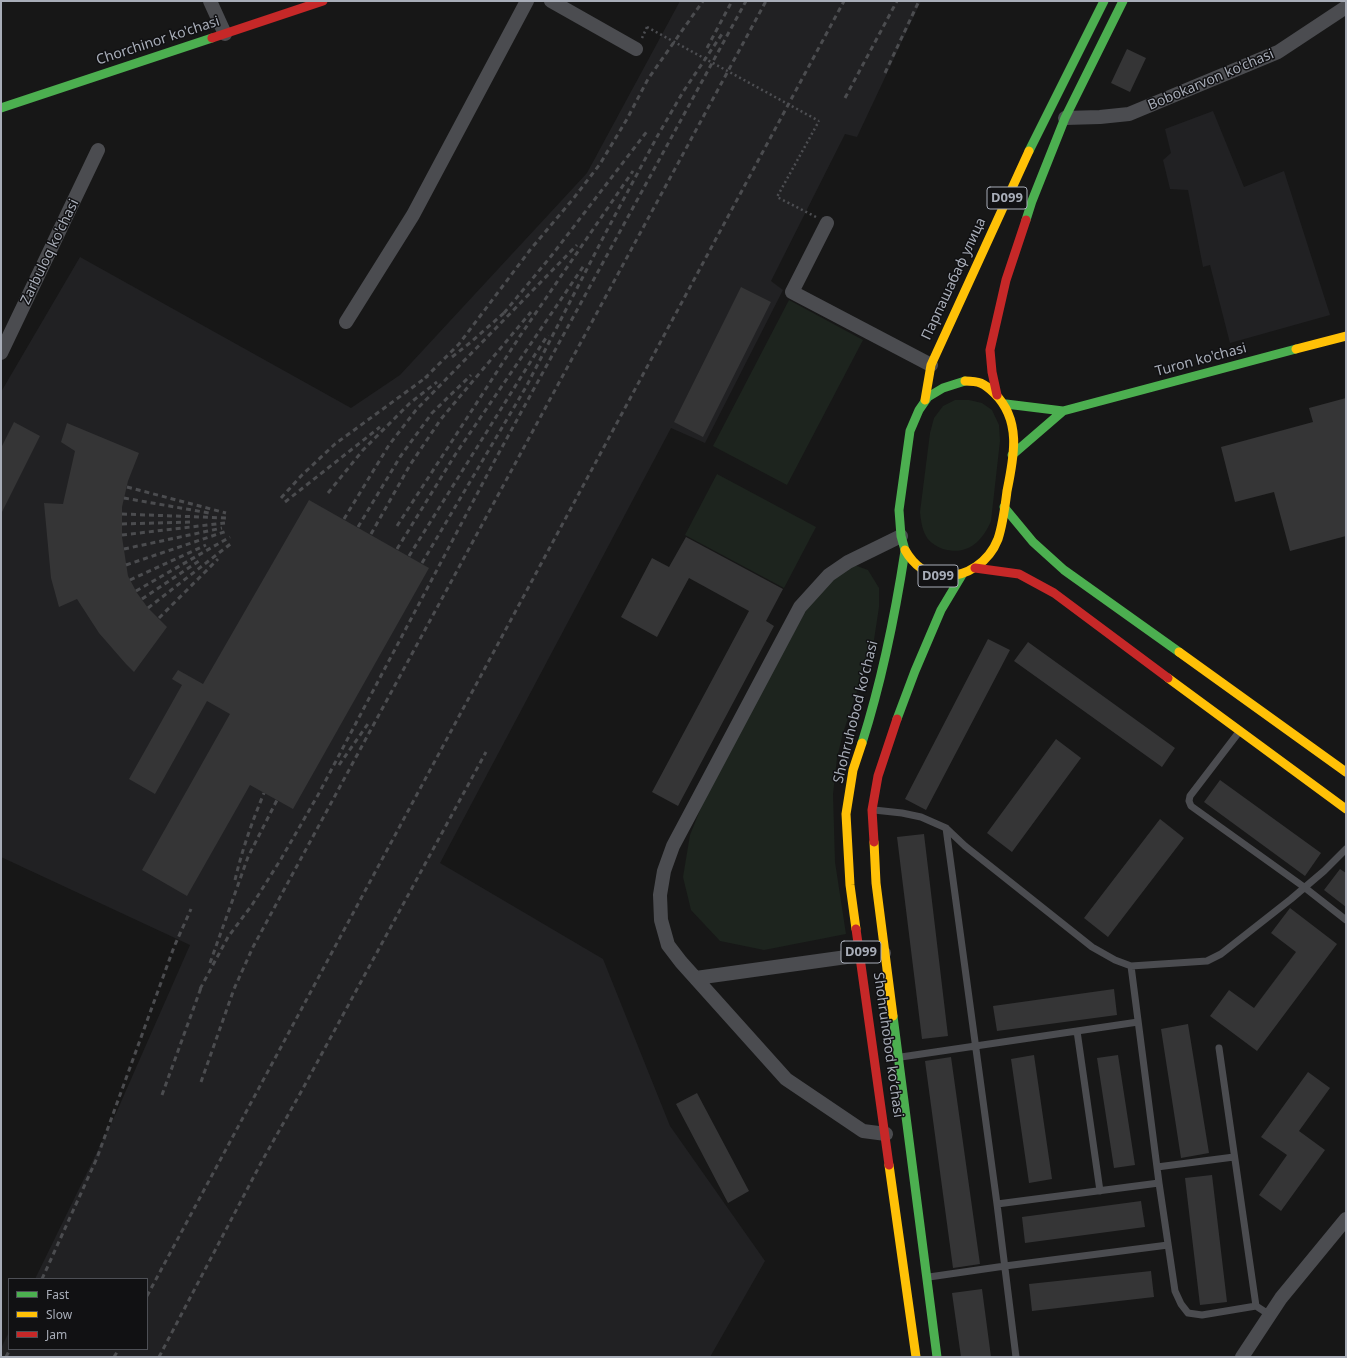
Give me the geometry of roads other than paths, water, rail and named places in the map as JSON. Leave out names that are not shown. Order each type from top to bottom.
[{"type":"main road","name":"Chorchinor ko'chasi","points":[[1,108],[323,1]]},
{"type":"main road","name":"Парпашабаф улица","points":[[925,400],[931,365],[1017,176],[1104,1]]},
{"type":"main road","name":"D099","points":[[998,395],[992,372],[990,350],[1006,280],[1032,201],[1065,118],[1123,1]]},
{"type":"main road","name":"Turon ko'chasi","points":[[1006,404],[1063,411],[1346,336]]},
{"type":"main road","name":"D099","points":[[965,381],[981,382],[998,395],[1006,404],[1011,420],[1013,435],[1008,488],[997,542],[986,558],[975,568],[962,575],[946,577],[930,574],[915,565],[904,551],[901,536],[899,510],[910,429],[925,400],[938,390],[951,384],[965,381]]},
{"type":"main road","name":"Turon ko'chasi","points":[[1012,455],[1063,411]]},
{"type":"main road","points":[[1004,507],[1032,542],[1064,570],[1346,772]]},
{"type":"main road","name":"Shohruhobod koʻchasi","points":[[904,551],[897,605],[889,642],[871,714],[853,770],[846,814],[850,885],[861,955],[916,1357]]},
{"type":"main road","points":[[975,568],[1018,574],[1054,593],[1346,809]]},
{"type":"main road","name":"Shohruhobod koʻchasi","points":[[937,1357],[884,953],[876,883],[872,810],[878,776],[895,723],[941,610],[962,575]]},
{"type":"street","points":[[210,1],[225,34]]},
{"type":"street","points":[[346,322],[413,215],[527,1]]},
{"type":"street","points":[[551,1],[636,49]]},
{"type":"street","name":"Bobokarvon ko'chasi","points":[[1065,118],[1100,117],[1128,114],[1278,52],[1346,7]]},
{"type":"street","name":"Zarbuloq ko'chasi","points":[[2,349],[98,150]]},
{"type":"street","points":[[828,223],[792,292],[931,365]]},
{"type":"street","points":[[886,1134],[863,1131],[786,1078],[668,945],[661,920],[660,895],[664,871],[673,846],[800,607],[829,575],[848,562],[901,536]]},
{"type":"street","points":[[696,978],[884,953]]},
{"type":"street","points":[[1242,1357],[1281,1298],[1346,1219]]},
{"type":"lane","points":[[1240,730],[1190,796],[1189,801],[1191,806],[1346,920]]},
{"type":"lane","points":[[872,810],[921,817],[946,828],[966,846],[1092,947],[1115,960],[1131,966],[1207,961],[1221,954],[1304,888],[1346,849]]},
{"type":"lane","points":[[946,828],[997,1204],[1016,1357]]},
{"type":"lane","points":[[1131,966],[1159,1183],[1175,1291],[1180,1304],[1188,1313],[1202,1315],[1256,1306],[1270,1315]]},
{"type":"lane","points":[[897,1057],[1138,1022]]},
{"type":"lane","points":[[1077,1031],[1100,1191]]},
{"type":"lane","points":[[1219,1048],[1256,1306]]},
{"type":"lane","points":[[1157,1167],[1234,1157]]},
{"type":"lane","points":[[997,1204],[1159,1183]]},
{"type":"lane","points":[[927,1278],[1005,1266],[1168,1245]]},
{"type":"railway","points":[[425,378],[459,344],[530,250],[600,164],[627,119],[648,79],[703,1]]},
{"type":"railway","points":[[707,48],[732,1]]},
{"type":"railway","points":[[200,989],[228,937],[252,905],[281,859],[318,795],[495,460],[746,1]]},
{"type":"railway","points":[[201,1082],[234,989],[253,947],[766,1]]},
{"type":"railway","points":[[148,1294],[844,1]]},
{"type":"railway","points":[[845,98],[897,1]]},
{"type":"railway","points":[[885,73],[919,1]]},
{"type":"railway","points":[[422,563],[526,387],[658,135],[683,92],[722,34]]},
{"type":"railway","points":[[504,313],[552,255],[648,130]]},
{"type":"railway","points":[[397,526],[520,336],[633,171]]},
{"type":"railway","points":[[344,519],[389,445],[416,410],[577,245]]},
{"type":"railway","points":[[397,549],[455,455],[585,264]]},
{"type":"railway","points":[[452,357],[505,312]]},
{"type":"railway","points":[[371,534],[410,465],[441,419],[531,312]]},
{"type":"railway","points":[[409,556],[548,335]]},
{"type":"railway","points":[[358,527],[400,457],[432,413],[471,375]]},
{"type":"railway","points":[[281,498],[301,476],[335,444],[428,376]]},
{"type":"railway","points":[[328,493],[363,450],[410,403],[437,382]]},
{"type":"railway","points":[[285,502],[380,427]]},
{"type":"railway","points":[[127,487],[226,513]]},
{"type":"railway","points":[[124,498],[209,513]]},
{"type":"railway","points":[[122,514],[226,518]]},
{"type":"railway","points":[[122,524],[190,522]]},
{"type":"railway","points":[[122,535],[225,523]]},
{"type":"railway","points":[[124,549],[222,528]]},
{"type":"railway","points":[[126,565],[227,531]]},
{"type":"railway","points":[[136,591],[230,537]]},
{"type":"railway","points":[[148,608],[233,542]]},
{"type":"railway","points":[[130,580],[206,545]]},
{"type":"railway","points":[[142,599],[202,559]]},
{"type":"railway","points":[[159,618],[218,559]]},
{"type":"railway","points":[[339,765],[370,721]]},
{"type":"railway","points":[[159,1357],[262,1161],[486,752]]},
{"type":"railway","points":[[235,880],[248,836],[264,793]]},
{"type":"railway","points":[[210,963],[248,857],[277,800]]},
{"type":"railway","points":[[42,1278],[97,1158],[174,947],[191,909]]},
{"type":"railway","points":[[162,1095],[202,985]]},
{"type":"railway","points":[[6,1357],[10,1350]]},
{"type":"railway","points":[[114,1357],[118,1350]]}]
